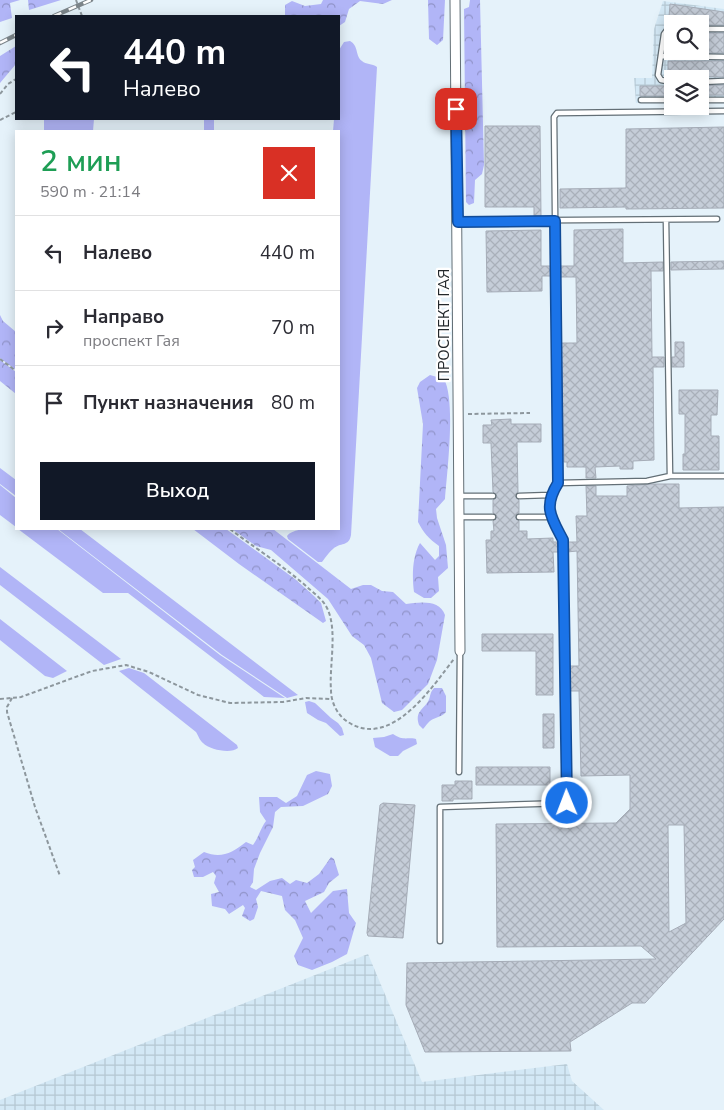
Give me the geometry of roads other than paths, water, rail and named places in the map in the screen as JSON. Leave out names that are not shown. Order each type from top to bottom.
[{"type":"street","name":"ПРОСПЕКТ ГАЯ","points":[[455,0],[460,651]]},
{"type":"lane","points":[[709,29],[724,29]]},
{"type":"lane","points":[[664,34],[658,75],[661,80],[664,81]]},
{"type":"lane","points":[[661,56],[724,57]]},
{"type":"lane","points":[[709,82],[724,81]]},
{"type":"lane","points":[[641,100],[664,100]]},
{"type":"lane","points":[[709,100],[724,100]]},
{"type":"lane","points":[[440,941],[440,807],[567,803],[563,540],[550,517],[550,496],[558,483],[554,117],[558,113],[724,112]]},
{"type":"lane","points":[[458,222],[717,219]]},
{"type":"lane","points":[[666,220],[670,476]]},
{"type":"lane","points":[[558,483],[648,481],[670,476],[724,476]]},
{"type":"lane","points":[[459,496],[493,496]]},
{"type":"lane","points":[[519,496],[550,496]]},
{"type":"lane","points":[[459,517],[493,517]]},
{"type":"lane","points":[[519,517],[550,517]]},
{"type":"lane","points":[[459,772],[460,651]]},
{"type":"railway","points":[[56,15],[91,0]]},
{"type":"railway","points":[[0,43],[15,36]]}]
